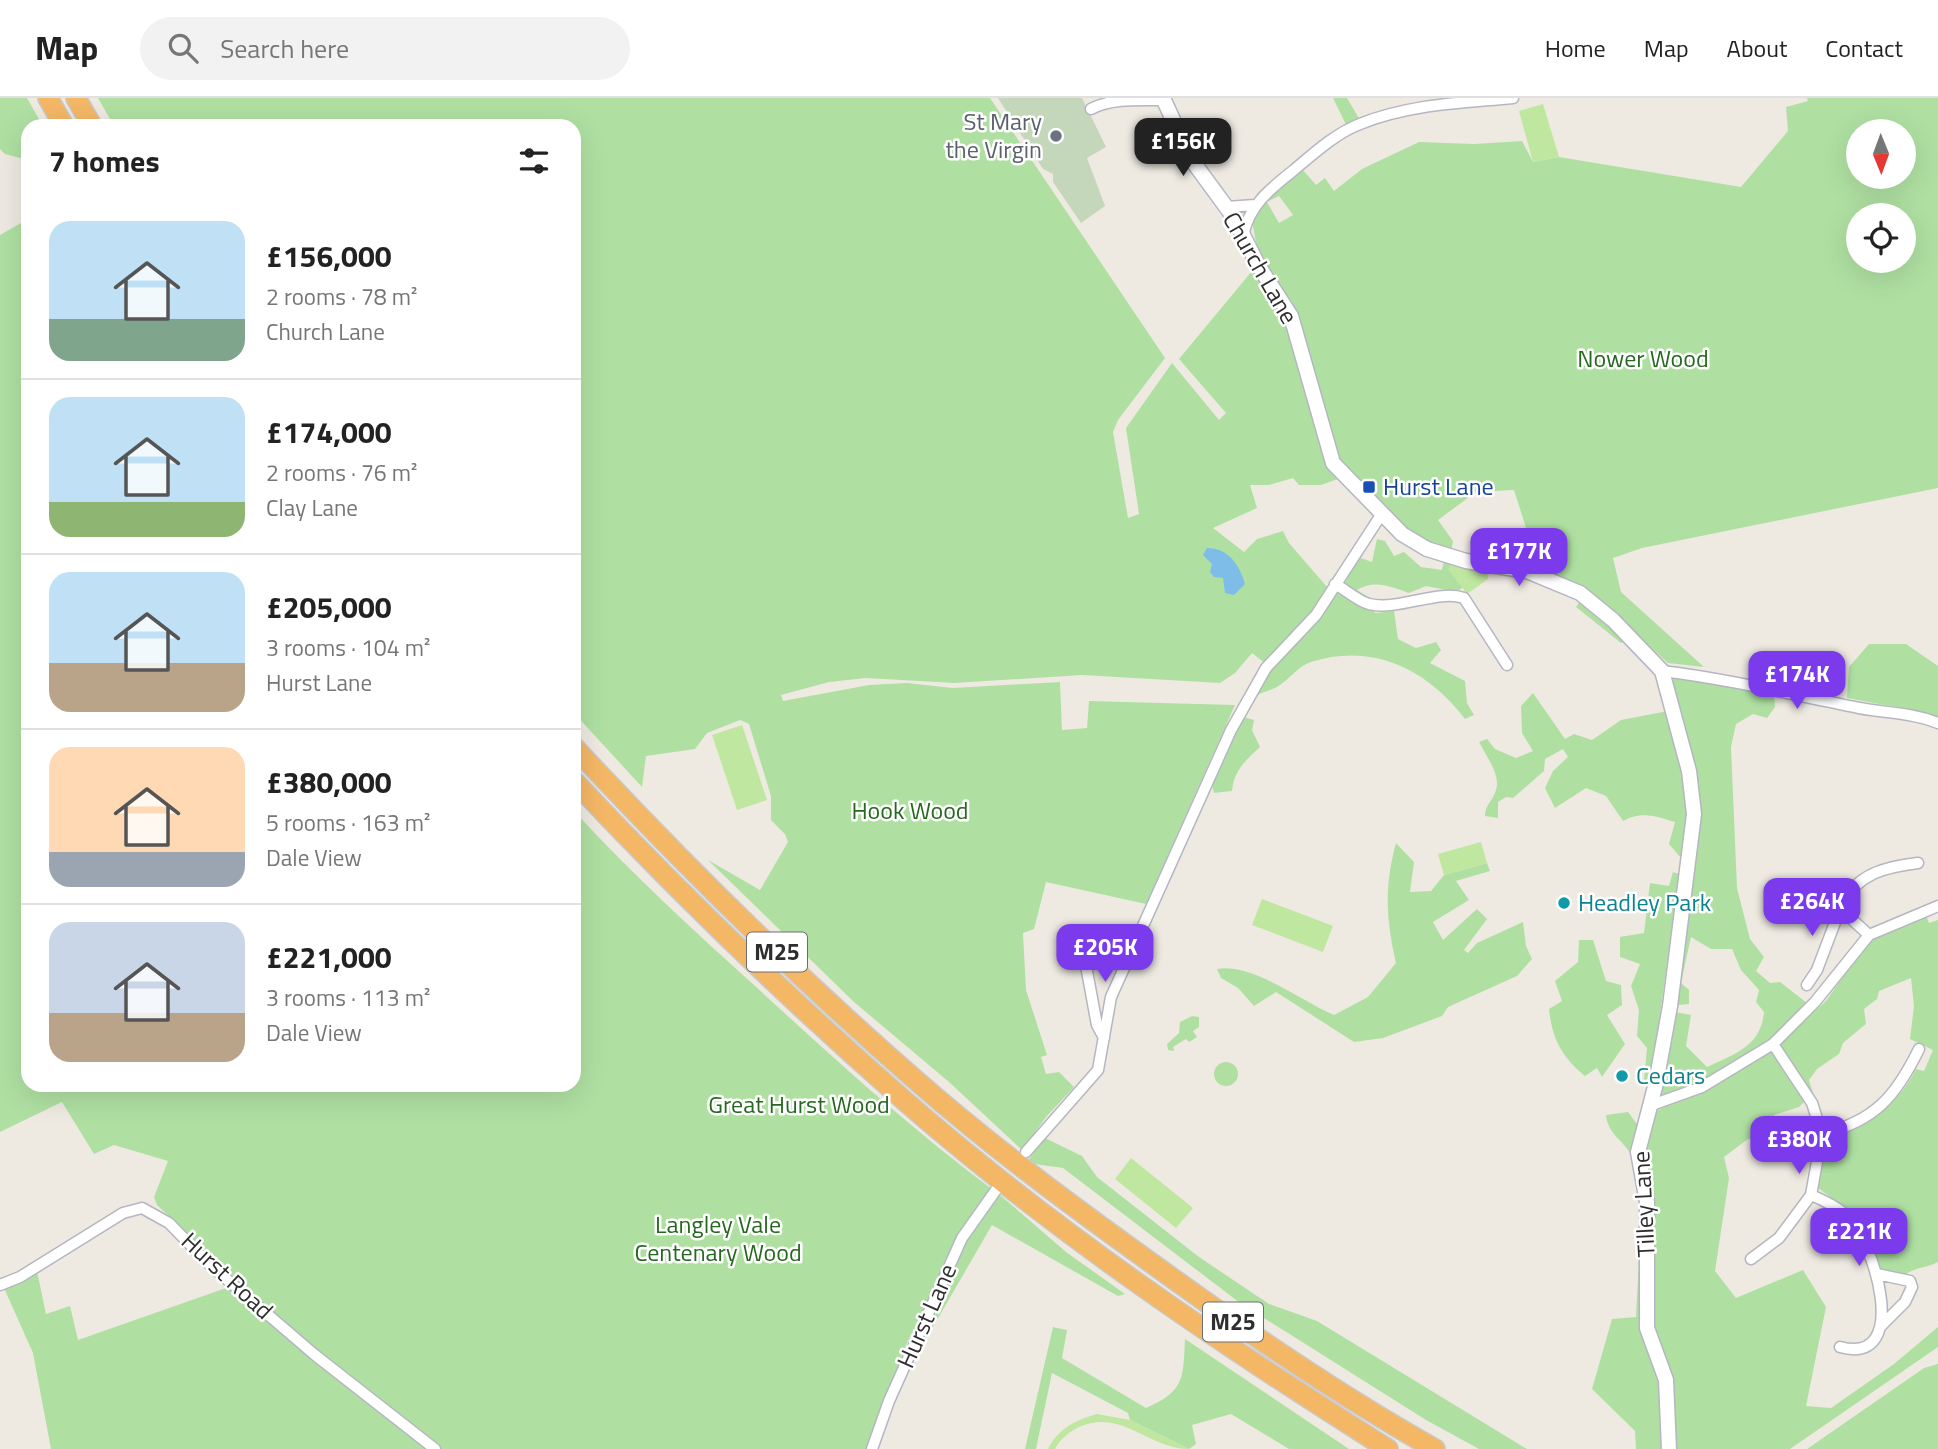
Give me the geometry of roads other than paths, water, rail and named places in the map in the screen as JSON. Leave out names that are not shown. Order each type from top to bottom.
[{"type":"highway","points":[[48,98],[60,119]]},
{"type":"highway","points":[[76,98],[88,119]]},
{"type":"highway","name":"M25","points":[[581,754],[644,822],[775,950],[920,1083],[1069,1203],[1241,1327],[1435,1449]]},
{"type":"highway","name":"M25","points":[[581,788],[632,843],[746,952],[927,1119],[1056,1222],[1231,1348],[1388,1449]]},
{"type":"street","points":[[1243,236],[1246,220],[1255,205],[1303,162],[1357,125],[1423,106],[1513,98]]},
{"type":"street","points":[[1091,109],[1100,103],[1163,99]]},
{"type":"street","name":"Church Lane","points":[[1163,99],[1191,159],[1226,207],[1258,265],[1292,316],[1332,463],[1381,516],[1427,549],[1466,561],[1527,571],[1580,593],[1614,620],[1662,671]]},
{"type":"street","points":[[1226,207],[1255,205]]},
{"type":"street","points":[[1026,1153],[1098,1070],[1111,998],[1231,730],[1266,668],[1316,615],[1381,516]]},
{"type":"street","points":[[1335,584],[1368,604],[1396,606],[1453,595],[1464,598],[1507,665]]},
{"type":"street","points":[[1662,671],[1746,683],[1890,713],[1921,716],[1938,723]]},
{"type":"street","name":"Tilley Lane","points":[[1662,671],[1689,771],[1694,814],[1670,1006],[1656,1083],[1638,1152],[1647,1202],[1647,1328],[1666,1380],[1669,1449]]},
{"type":"street","points":[[1807,985],[1817,970],[1849,891],[1881,869],[1918,863]]},
{"type":"street","points":[[1842,904],[1847,915],[1869,935]]},
{"type":"street","points":[[1648,1106],[1702,1087],[1773,1044],[1815,1002],[1869,935],[1938,906]]},
{"type":"street","points":[[1104,1038],[1097,1025],[1084,955],[1091,946],[1099,942],[1129,956]]},
{"type":"street","points":[[1751,1259],[1779,1238],[1811,1195],[1822,1134],[1812,1103],[1773,1044]]},
{"type":"street","points":[[1822,1134],[1843,1128],[1877,1110],[1904,1079],[1919,1049]]},
{"type":"street","name":"Hurst Lane","points":[[872,1449],[889,1401],[962,1238],[996,1190]]},
{"type":"street","points":[[1811,1195],[1846,1215],[1869,1251],[1877,1274],[1880,1328]]},
{"type":"street","name":"Hurst Road","points":[[0,1285],[20,1277],[123,1213],[142,1208],[169,1223],[210,1265],[305,1346],[435,1449]]},
{"type":"street","points":[[1840,1347],[1855,1351],[1864,1349],[1905,1302],[1912,1287],[1910,1281],[1877,1274]]},
{"type":"water","points":[[1207,548],[1222,551],[1237,565],[1245,584],[1234,595],[1225,593],[1223,578],[1214,577],[1210,572],[1212,564],[1203,555]]},
{"type":"place","name":"St Mary the Virgin","points":[[1056,136]]},
{"type":"place","name":"Hurst Lane","points":[[1369,487]]},
{"type":"place","name":"Headley Park","points":[[1564,903]]},
{"type":"place","name":"Cedars","points":[[1622,1076]]},
{"type":"park label","name":"Nower Wood","points":[[1643,359]]},
{"type":"park label","name":"Hook Wood","points":[[910,811]]},
{"type":"park label","name":"Great Hurst Wood","points":[[799,1105]]},
{"type":"park label","name":"Langley Vale Centenary Wood","points":[[718,1239]]}]
